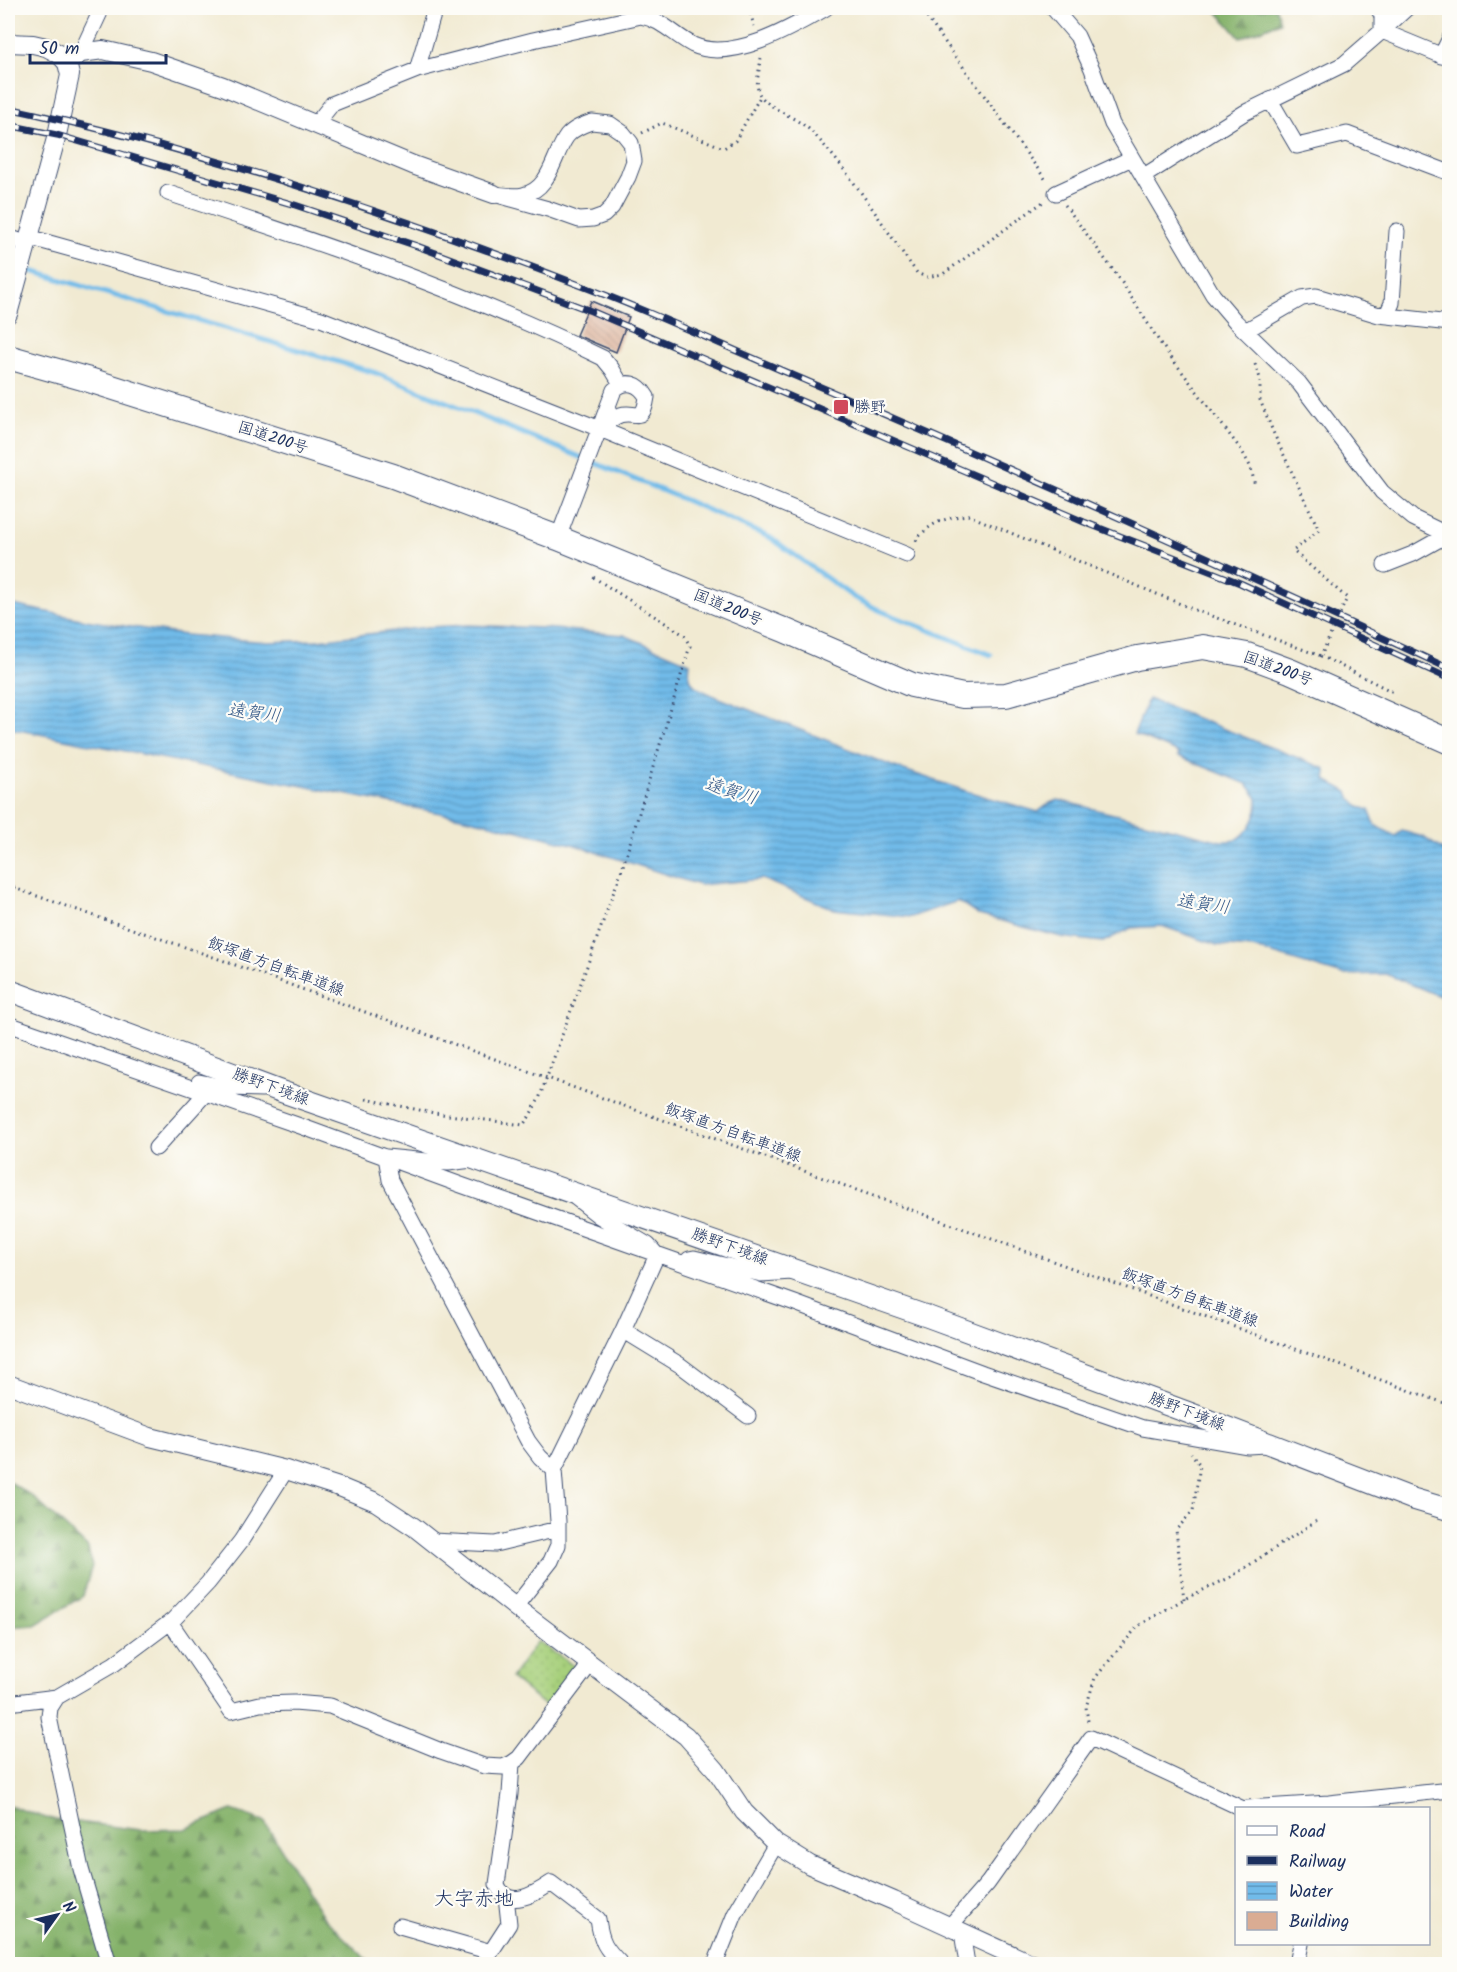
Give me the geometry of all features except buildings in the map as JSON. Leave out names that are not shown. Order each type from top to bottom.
[{"type":"highway","name":"国道200号","points":[[8,357],[86,379],[393,476],[558,538],[912,685],[963,696],[1006,695],[1137,658],[1203,647],[1246,655],[1290,671],[1449,742]]},
{"type":"main road","name":"勝野下境線","points":[[8,990],[277,1090],[940,1321],[1449,1510]]},
{"type":"street","points":[[8,314],[64,109],[74,58],[102,8]]},
{"type":"street","points":[[417,70],[435,8]]},
{"type":"street","points":[[316,124],[333,104],[417,70],[533,40],[641,16],[651,18],[694,45],[725,50],[759,42],[826,8]]},
{"type":"street","points":[[1053,8],[1077,36],[1112,124],[1213,295],[1245,331],[1299,383],[1382,492],[1413,518],[1448,536]]},
{"type":"street","points":[[1378,8],[1382,16],[1382,31]]},
{"type":"street","points":[[1144,176],[1244,113],[1344,64],[1407,8]]},
{"type":"street","points":[[1382,31],[1445,57],[1449,38]]},
{"type":"street","points":[[8,43],[33,44],[74,58],[103,50],[150,61],[224,86],[414,165],[494,194],[579,220],[604,215],[612,207],[634,161],[631,143],[623,133],[610,124],[592,122],[576,127],[567,136],[546,178],[537,189],[522,196],[494,194]]},
{"type":"street","points":[[1270,100],[1297,146],[1347,134],[1449,173]]},
{"type":"street","points":[[1056,193],[1132,158]]},
{"type":"street","points":[[168,193],[291,233],[479,303],[603,358],[621,384]]},
{"type":"street","points":[[1379,315],[1388,312],[1392,303],[1397,231]]},
{"type":"street","points":[[8,237],[27,240],[321,319],[600,429],[907,555]]},
{"type":"street","points":[[1245,331],[1302,298],[1316,296],[1379,315],[1449,323]]},
{"type":"street","points":[[558,538],[614,390],[621,384],[629,383],[641,389],[646,397],[645,408],[641,414],[620,415],[600,429]]},
{"type":"street","points":[[1385,564],[1413,554],[1448,536]]},
{"type":"street","points":[[8,1024],[795,1303],[994,1377],[1143,1428],[1248,1446],[1272,1445]]},
{"type":"street","points":[[162,1078],[229,1088],[277,1090]]},
{"type":"street","points":[[156,1148],[206,1093]]},
{"type":"street","points":[[386,1157],[448,1163],[478,1159]]},
{"type":"street","points":[[386,1157],[390,1180],[528,1441],[554,1470]]},
{"type":"street","points":[[564,1189],[599,1216],[648,1245],[657,1255]]},
{"type":"street","points":[[515,1607],[551,1561],[558,1545],[554,1470],[657,1255]]},
{"type":"street","points":[[674,1261],[694,1258],[761,1274],[797,1271]]},
{"type":"street","points":[[623,1330],[680,1365],[748,1416]]},
{"type":"street","points":[[8,1384],[150,1437],[286,1470],[342,1488],[376,1502],[432,1541],[515,1607],[686,1736],[716,1770],[744,1812],[776,1844],[810,1865],[1032,1965]]},
{"type":"street","points":[[8,1703],[57,1697],[114,1664],[170,1622],[208,1583],[241,1541],[286,1470]]},
{"type":"street","points":[[432,1541],[495,1544],[558,1529]]},
{"type":"street","points":[[170,1622],[231,1711],[260,1704],[294,1703],[330,1706],[484,1766],[503,1767],[519,1758],[591,1663]]},
{"type":"street","points":[[57,1697],[50,1708],[49,1717],[81,1869],[109,1965]]},
{"type":"street","points":[[956,1929],[1090,1738],[1237,1807]]},
{"type":"street","points":[[512,1763],[510,1794],[497,1884],[500,1891],[506,1896],[526,1898],[551,1883],[597,1919],[601,1939],[621,1965]]},
{"type":"street","points":[[1301,1807],[1328,1806],[1449,1790]]},
{"type":"street","points":[[715,1965],[735,1914],[776,1844]]},
{"type":"street","points":[[399,1926],[487,1958],[509,1924],[506,1896]]},
{"type":"street","points":[[956,1929],[967,1965]]},
{"type":"street","points":[[1297,1965],[1301,1945]]},
{"type":"path","points":[[920,8],[1119,278],[1161,344],[1242,451],[1251,468],[1255,486]]},
{"type":"path","points":[[759,42],[762,51],[757,86],[760,96],[809,128],[849,178],[917,273],[926,278],[943,274],[1056,193]]},
{"type":"path","points":[[628,139],[662,123],[724,148],[735,141],[760,96]]},
{"type":"path","points":[[1245,331],[1260,378],[1260,400],[1319,531],[1293,551],[1347,598],[1321,656]]},
{"type":"path","points":[[907,555],[922,532],[953,516],[968,515],[1195,610],[1321,656],[1396,693]]},
{"type":"path","points":[[358,1097],[434,1113],[523,1125],[539,1099],[622,869],[690,646],[684,635],[591,575]]},
{"type":"path","name":"飯塚直方自転車道線","points":[[8,886],[216,958],[1449,1405]]},
{"type":"path","points":[[1176,1434],[1200,1465],[1193,1511],[1176,1530],[1184,1599]]},
{"type":"path","points":[[1090,1738],[1086,1707],[1095,1678],[1138,1626],[1184,1599],[1231,1577],[1316,1521]]},
{"type":"green space","points":[[1214,8],[1276,8],[1280,22],[1240,38]]},
{"type":"green space","points":[[8,1481],[32,1496],[88,1548],[92,1566],[83,1596],[35,1625],[8,1627]]},
{"type":"green space","points":[[537,1641],[577,1668],[547,1707],[511,1678]]},
{"type":"green space","points":[[8,1805],[46,1818],[141,1830],[185,1829],[232,1810],[264,1821],[324,1918],[365,1958],[375,1964],[8,1964]]},
{"type":"water","name":"遠賀川","points":[[8,604],[91,621],[185,635],[268,642],[317,640],[428,627],[468,625],[624,635],[690,663],[690,677],[695,686],[717,697],[892,766],[966,791],[1038,812],[1058,800],[1221,841],[1240,837],[1248,829],[1257,811],[1254,793],[1247,784],[1178,756],[1179,753],[1134,734],[1148,699],[1326,769],[1326,780],[1348,792],[1356,804],[1369,810],[1375,825],[1395,836],[1402,831],[1423,837],[1449,854],[1449,1000],[1386,974],[1343,975],[1253,948],[1217,945],[1162,926],[1131,928],[1103,942],[1061,937],[979,915],[958,901],[911,917],[834,909],[762,879],[699,885],[572,844],[466,818],[8,728]]},
{"type":"waterway","points":[[8,264],[376,373],[685,500],[771,538],[853,597],[881,611],[991,655]]},
{"type":"railway","points":[[8,108],[156,144],[304,188],[378,212],[595,291],[1038,482],[1450,669]]},
{"type":"railway","points":[[8,125],[57,135],[295,205],[417,246],[591,311],[1084,522],[1240,583],[1450,679]]},
{"type":"place","name":"勝野","points":[[841,407]]},
{"type":"district","name":"大字赤地","points":[[474,1900]]}]
